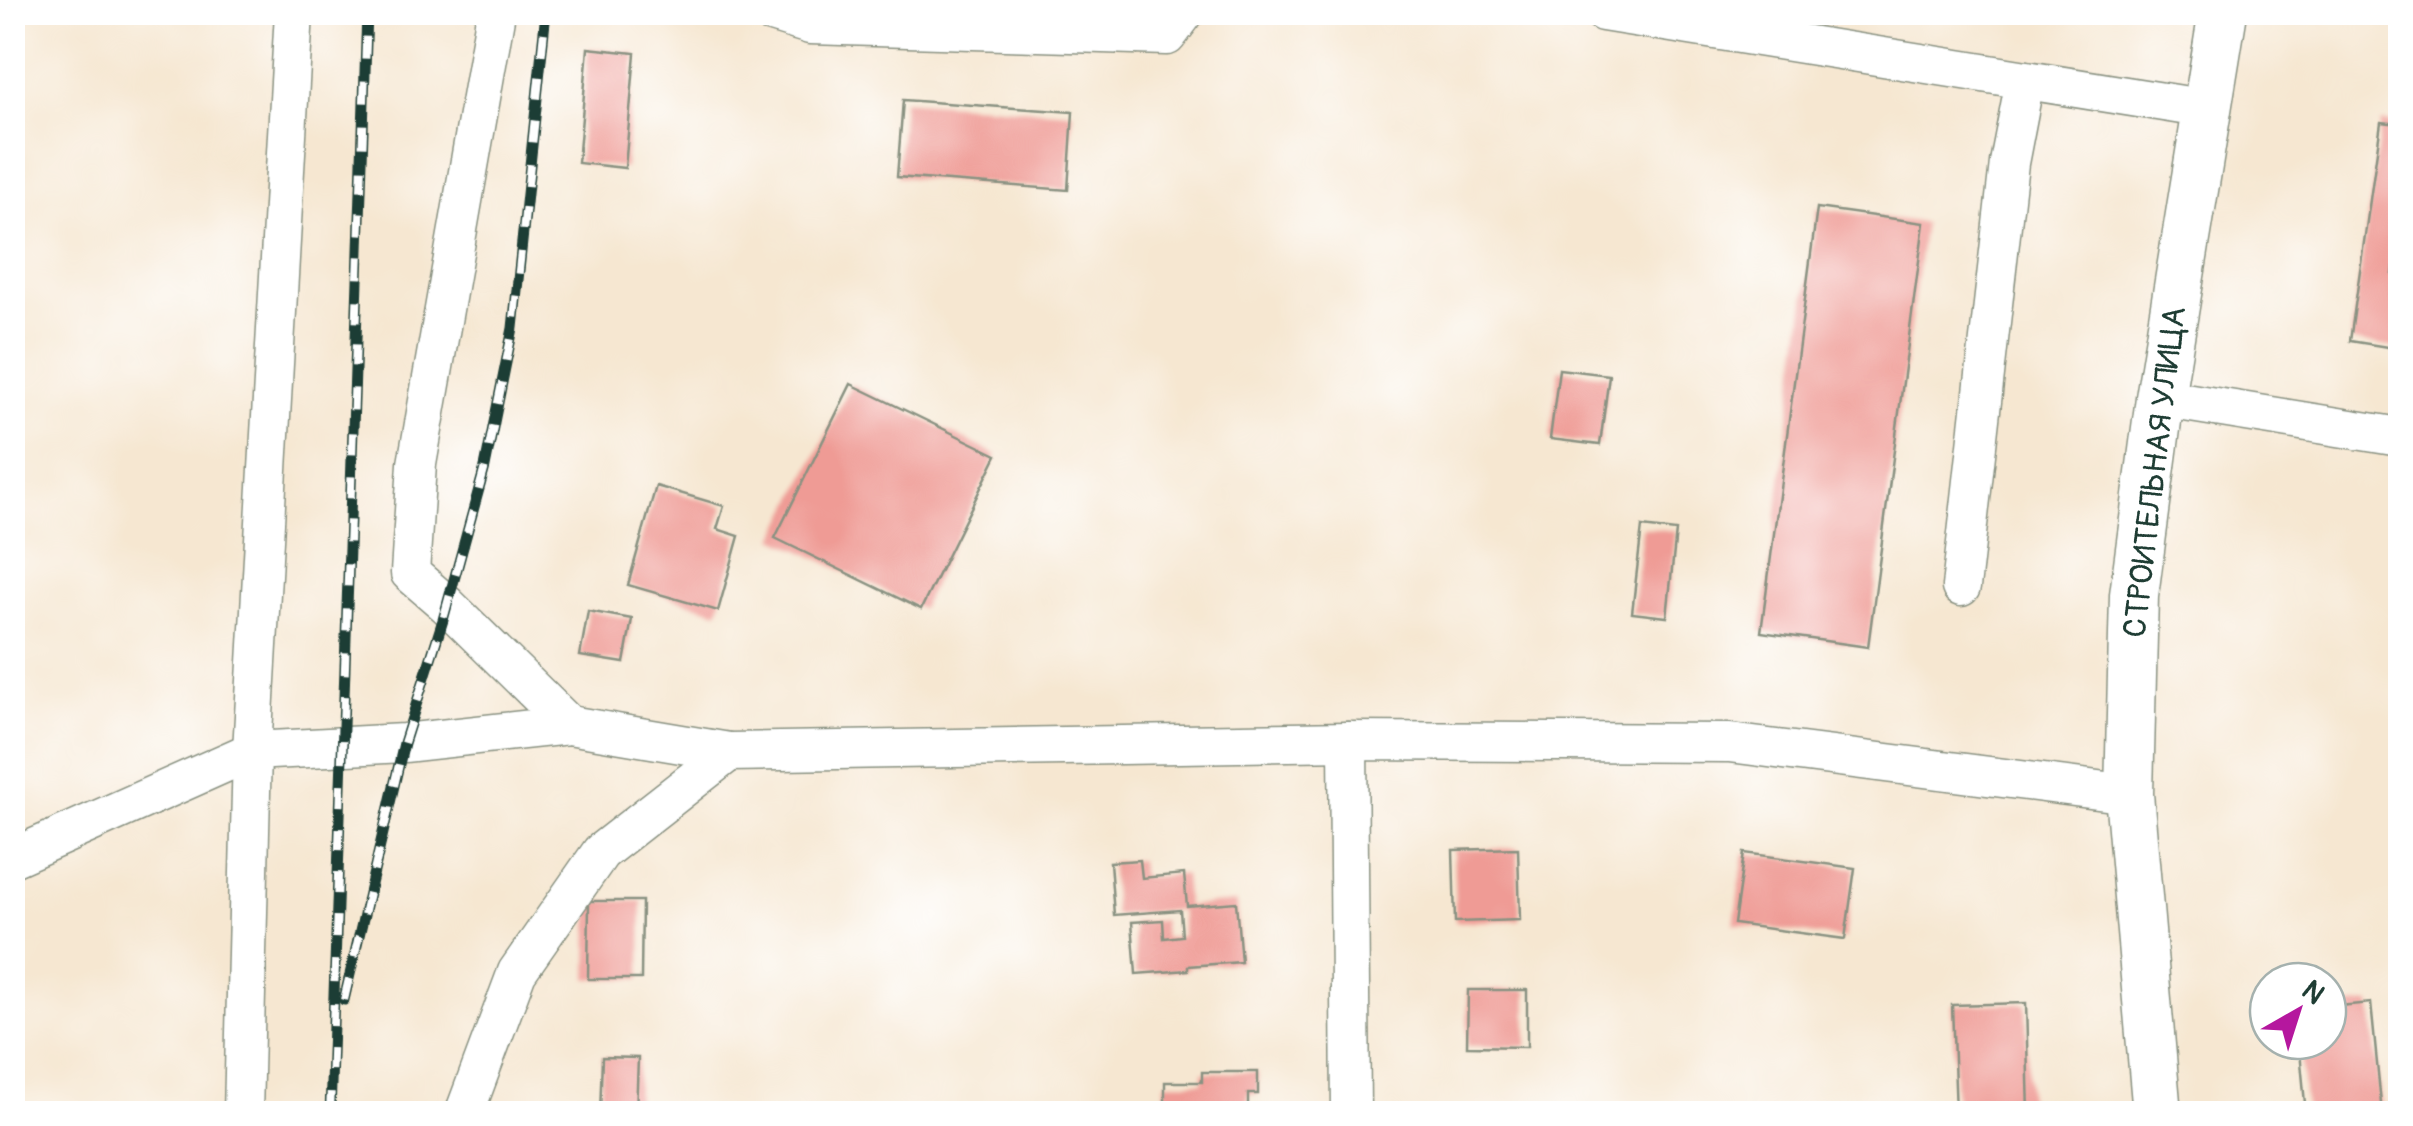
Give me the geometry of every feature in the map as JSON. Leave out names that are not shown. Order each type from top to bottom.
[{"type":"main road","name":"СТРОИТЕЛЬНАЯ УЛИЦА","points":[[2157,1114],[2129,794],[2134,595],[2160,398],[2222,12]]},
{"type":"street","points":[[243,1114],[252,752],[294,12]]},
{"type":"street","points":[[496,12],[416,464],[410,572],[569,726]]},
{"type":"street","points":[[768,12],[810,25],[1167,36],[1185,12]]},
{"type":"street","points":[[1603,12],[2207,109]]},
{"type":"street","points":[[1960,587],[2009,164],[2025,80]]},
{"type":"street","points":[[2160,398],[2400,436]]},
{"type":"street","points":[[12,858],[252,752],[569,726],[729,752],[1348,742],[1730,743],[2129,794]]},
{"type":"street","points":[[1348,742],[1350,1114]]},
{"type":"street","points":[[464,1114],[517,972],[602,852],[729,752]]},
{"type":"building","points":[[588,48],[635,53],[625,168],[578,163]]},
{"type":"building","points":[[903,100],[1073,112],[1068,190],[897,177]]},
{"type":"building","points":[[2381,122],[2400,124],[2400,224],[2393,274],[2400,275],[2400,349],[2350,341]]},
{"type":"building","points":[[1817,208],[1924,223],[1868,647],[1761,632]]},
{"type":"building","points":[[1559,369],[1609,375],[1600,445],[1550,439]]},
{"type":"building","points":[[851,384],[997,455],[921,609],[775,538]]},
{"type":"building","points":[[656,486],[724,506],[717,529],[739,536],[718,611],[628,585]]},
{"type":"building","points":[[1642,527],[1676,531],[1667,617],[1632,613]]},
{"type":"building","points":[[588,611],[632,619],[624,663],[580,656]]},
{"type":"building","points":[[1518,848],[1520,920],[1455,922],[1453,850]]},
{"type":"building","points":[[1744,853],[1855,868],[1845,939],[1734,924]]},
{"type":"building","points":[[1140,860],[1142,878],[1184,874],[1187,906],[1236,902],[1241,962],[1136,974],[1132,922],[1163,920],[1164,938],[1182,936],[1180,910],[1114,915],[1110,862]]},
{"type":"building","points":[[589,901],[642,901],[641,979],[588,979]]},
{"type":"building","points":[[1468,990],[1527,990],[1527,1047],[1467,1046]]},
{"type":"building","points":[[2026,1003],[2029,1114],[1956,1114],[1952,1005]]},
{"type":"building","points":[[2371,1003],[2382,1114],[2306,1114],[2301,1061],[2348,1061],[2348,1005]]},
{"type":"building","points":[[602,1057],[638,1058],[636,1114],[600,1114]]},
{"type":"building","points":[[1202,1072],[1258,1072],[1258,1094],[1248,1094],[1248,1114],[1165,1114],[1165,1082],[1202,1082]]},
{"type":"railway","points":[[330,1114],[367,12]]},
{"type":"railway","points":[[344,1000],[404,743],[485,467],[513,328],[546,12]]}]
